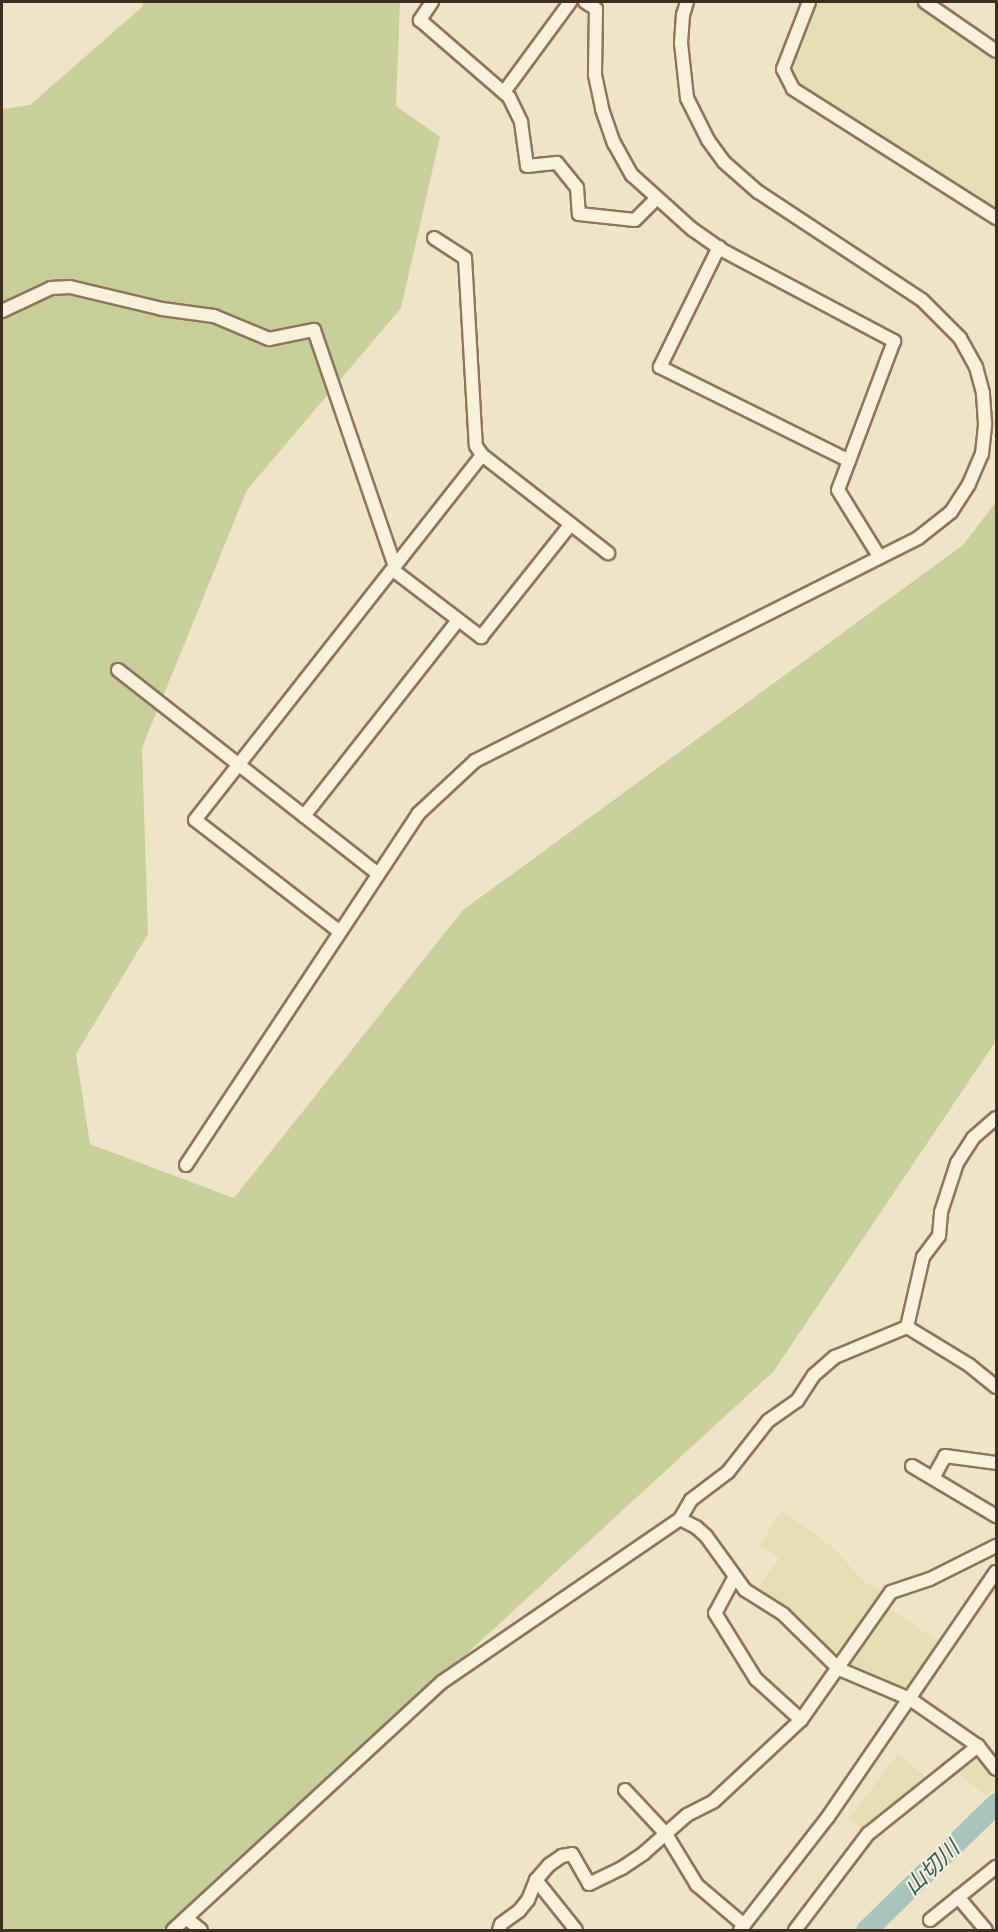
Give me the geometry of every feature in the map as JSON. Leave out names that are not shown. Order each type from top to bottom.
[{"type":"street","points":[[432,2],[420,20],[504,92],[521,122],[527,166],[557,163],[577,188],[579,214],[635,220],[657,198]]},
{"type":"street","points":[[504,92],[570,2]]},
{"type":"street","points":[[585,2],[596,9],[595,75],[602,109],[614,143],[632,175],[692,229],[719,247],[894,341],[838,490],[879,556]]},
{"type":"street","points":[[186,1165],[418,814],[475,761],[918,538],[951,512],[969,484],[982,454],[985,423],[983,393],[976,367],[960,338],[922,300],[758,192],[724,162],[708,140],[687,98],[681,43],[683,15],[687,2]]},
{"type":"street","points":[[809,2],[783,69],[793,89],[996,218]]},
{"type":"street","points":[[925,2],[996,51]]},
{"type":"street","points":[[434,238],[465,258],[476,446],[482,455],[608,553]]},
{"type":"street","points":[[719,247],[660,367],[849,461]]},
{"type":"street","points":[[2,311],[51,288],[70,287],[162,309],[214,316],[269,339],[314,330],[394,568],[481,637],[571,524]]},
{"type":"street","points":[[340,932],[195,819],[482,455]]},
{"type":"street","points":[[304,816],[458,620]]},
{"type":"street","points":[[118,670],[378,874]]},
{"type":"street","points":[[907,1327],[923,1257],[939,1236],[941,1212],[957,1162],[974,1138],[996,1118]]},
{"type":"street","points":[[907,1327],[969,1365],[996,1387]]},
{"type":"street","points":[[173,1930],[442,1682],[680,1519],[691,1500],[728,1472],[768,1421],[797,1401],[814,1375],[835,1357],[907,1327]]},
{"type":"street","points":[[933,1478],[945,1456],[996,1463]]},
{"type":"street","points":[[912,1466],[996,1516]]},
{"type":"street","points":[[680,1519],[696,1527],[706,1536],[734,1578],[745,1590],[783,1614],[839,1669],[910,1700],[978,1746],[996,1769]]},
{"type":"street","points":[[499,1930],[501,1924],[519,1911],[528,1900],[536,1880],[549,1865],[562,1856],[572,1854],[589,1884],[622,1868],[687,1815],[714,1801],[801,1720],[891,1592],[930,1579],[996,1546]]},
{"type":"street","points":[[625,1790],[666,1834],[697,1885],[742,1928],[828,1817],[996,1572]]},
{"type":"street","points":[[734,1578],[715,1613],[756,1679],[801,1720]]},
{"type":"street","points":[[795,1930],[868,1834],[978,1746]]},
{"type":"street","points":[[930,1920],[996,1867]]},
{"type":"street","points":[[536,1880],[576,1930]]},
{"type":"street","points":[[958,1897],[986,1930]]},
{"type":"street","points":[[186,1918],[201,1930]]},
{"type":"shaded area","points":[[815,2],[914,2],[996,57],[996,211],[791,78],[790,66]]},
{"type":"shaded area","points":[[781,1510],[831,1546],[865,1582],[883,1592],[837,1658],[756,1591],[779,1558],[760,1545]]},
{"type":"shaded area","points":[[885,1605],[940,1643],[909,1686],[903,1690],[845,1666]]},
{"type":"shaded area","points":[[898,1754],[929,1779],[866,1831],[849,1819]]},
{"type":"shaded area","points":[[978,1754],[996,1776],[996,1788],[986,1796],[956,1771]]},
{"type":"green space","points":[[142,2],[400,2],[396,106],[440,137],[401,308],[247,490],[142,748],[148,934],[76,1054],[90,1144],[234,1198],[463,910],[963,545],[996,502],[996,1041],[773,1372],[336,1774],[182,1930],[2,1930],[2,109],[30,105],[143,6]]},
{"type":"waterway","name":"山切川","points":[[866,1930],[996,1803]]}]
